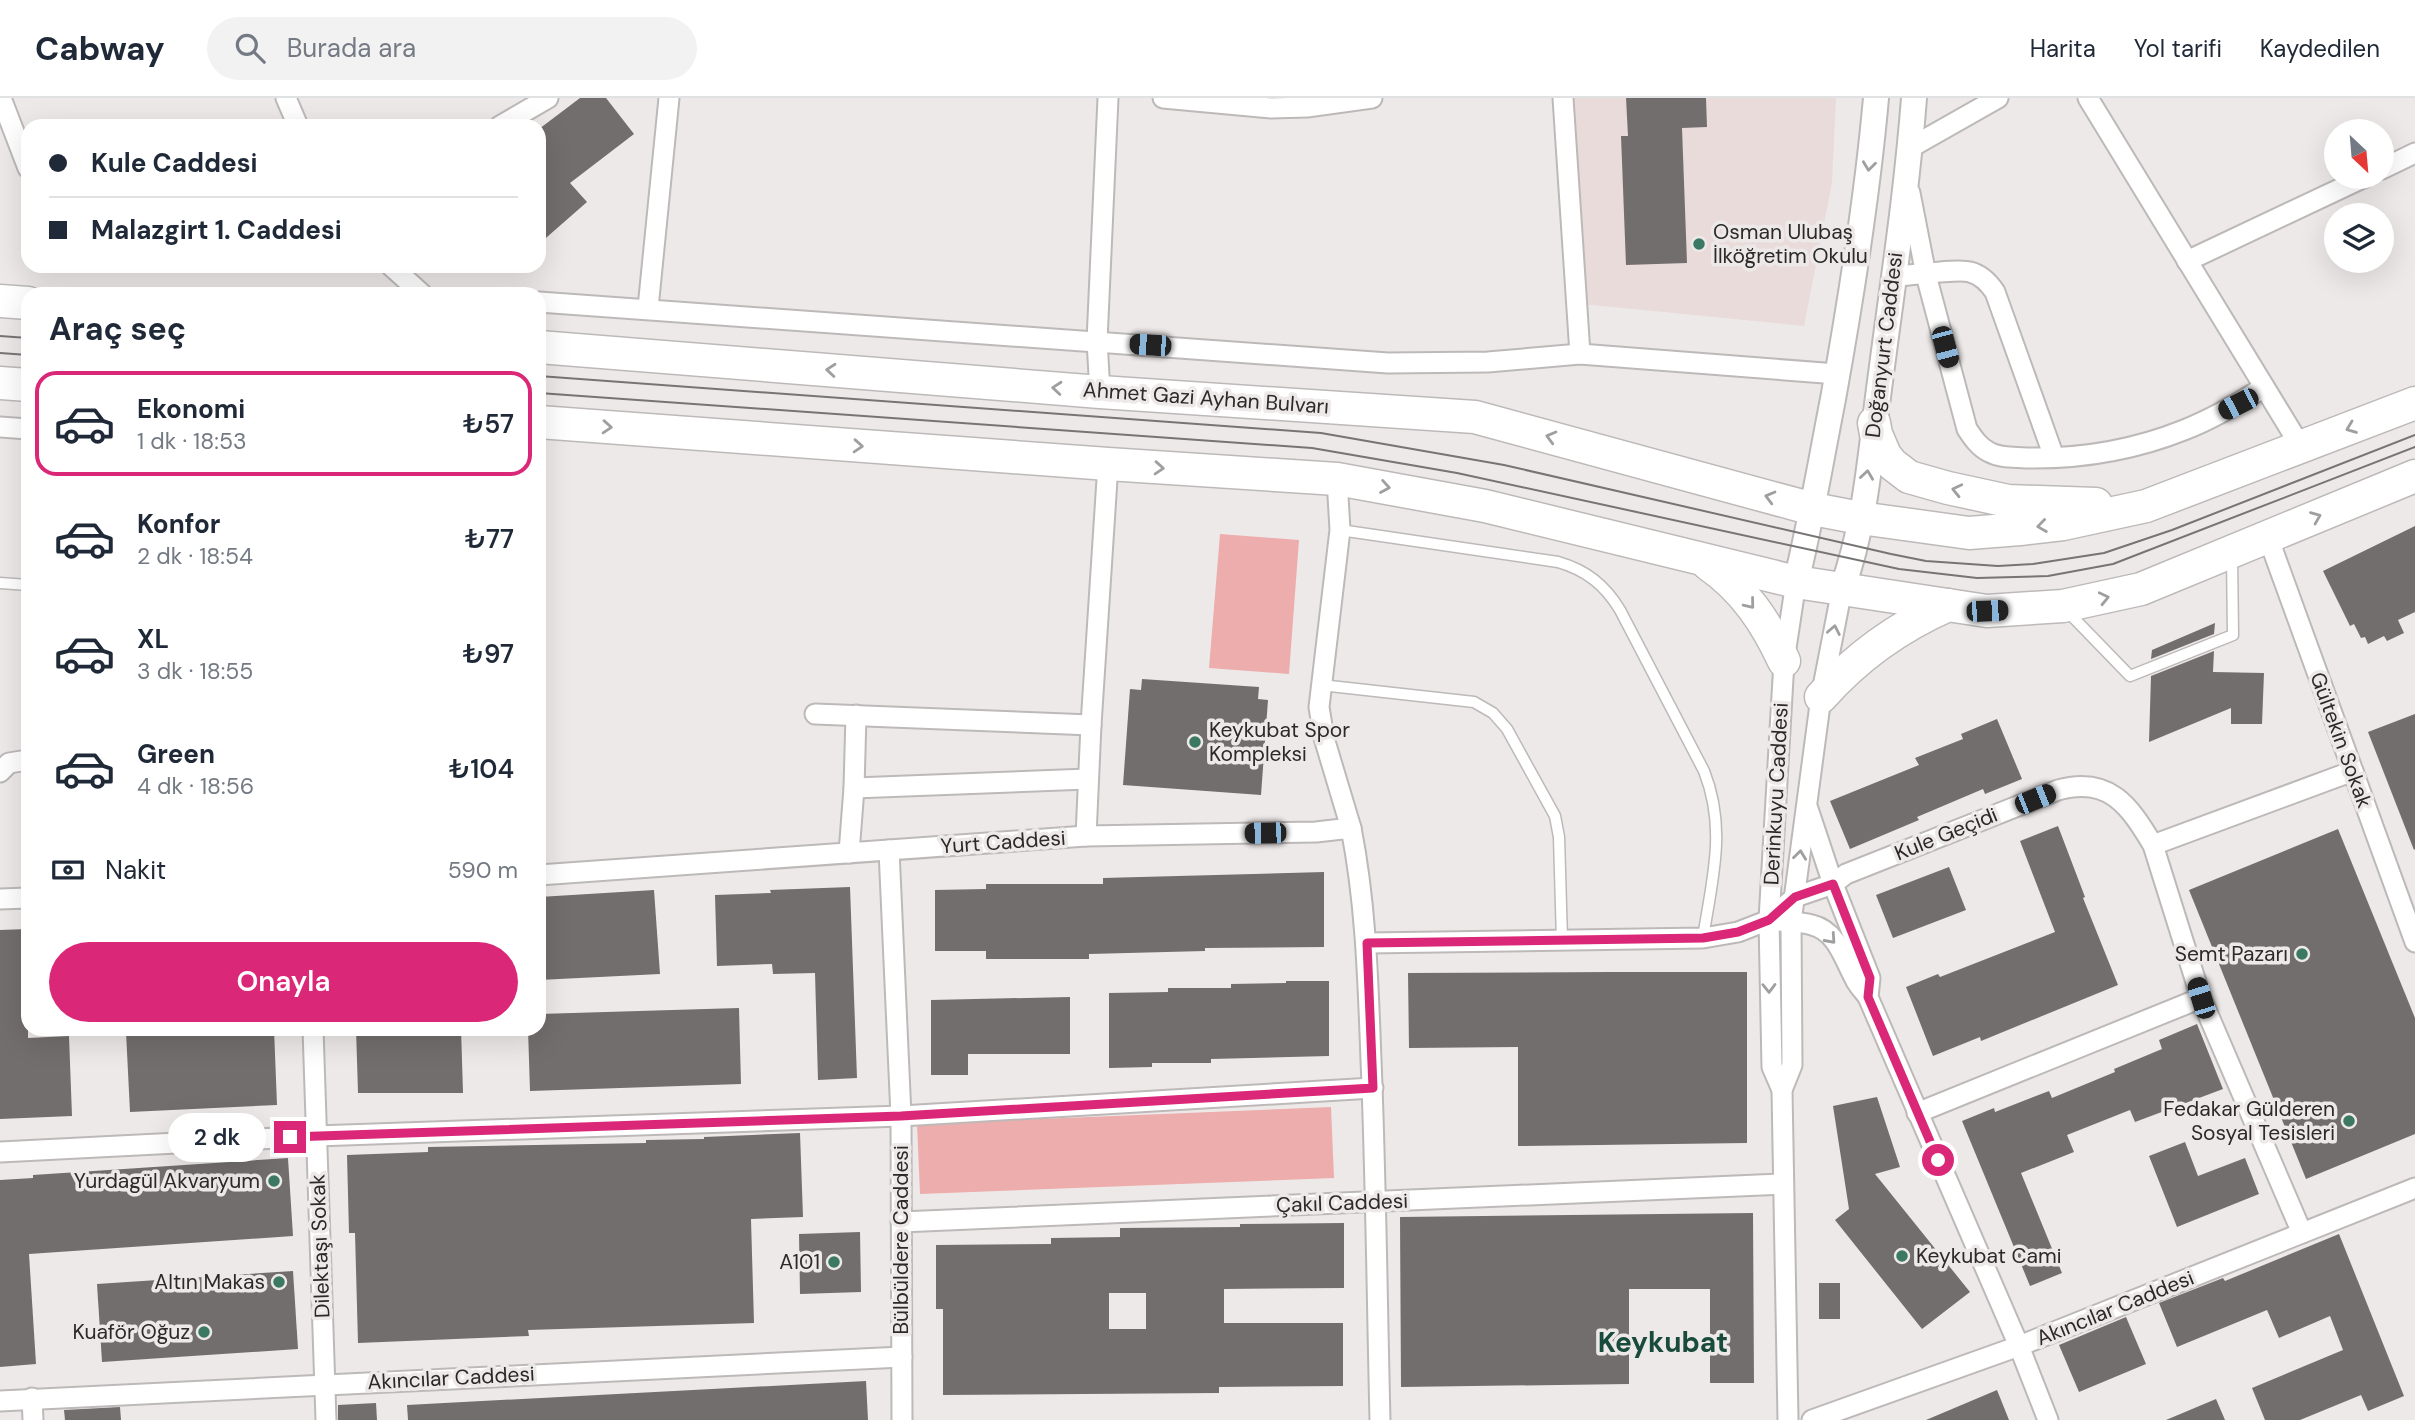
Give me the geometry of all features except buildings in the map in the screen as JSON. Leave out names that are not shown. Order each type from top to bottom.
[{"type":"main road","points":[[0,300],[21,302]]},
{"type":"main road","name":"Ahmet Gazi Ayhan Bulvarı","points":[[546,348],[1475,417],[1813,509],[1969,533],[2063,524],[2146,506]]},
{"type":"main road","points":[[0,383],[21,384]]},
{"type":"main road","points":[[1874,423],[1875,434],[1885,455],[1909,477],[2008,501],[2146,506],[2415,403]]},
{"type":"main road","points":[[546,423],[1337,479],[1485,506],[1796,582],[1987,611],[2063,606],[2141,589],[2415,476]]},
{"type":"main road","points":[[1702,559],[1733,583],[1746,598],[1761,617],[1784,661]]},
{"type":"main road","points":[[1821,696],[1838,677],[1878,643],[1923,616],[1948,605]]},
{"type":"street","points":[[1,98],[21,150]]},
{"type":"street","points":[[286,98],[296,119]]},
{"type":"street","points":[[512,119],[548,98]]},
{"type":"street","points":[[648,308],[669,98]]},
{"type":"street","points":[[1100,391],[1097,341],[1108,98]]},
{"type":"street","points":[[1163,98],[1271,108],[1284,103],[1331,104],[1371,98]]},
{"type":"street","points":[[1563,98],[1580,354]]},
{"type":"street","name":"Doğanyurt Caddesi","points":[[1796,582],[1813,509],[1863,222],[1876,98]]},
{"type":"street","name":"Doğanyurt Caddesi","points":[[1842,589],[1853,558],[1874,423],[1914,98]]},
{"type":"street","points":[[1998,98],[1907,161],[1926,275],[1964,419],[1972,438],[1980,446],[1999,456],[2054,457],[2095,454],[2153,441],[2211,418],[2264,387]]},
{"type":"street","points":[[2088,98],[2301,447]]},
{"type":"street","points":[[2394,163],[2415,153]]},
{"type":"street","points":[[2187,261],[2340,189]]},
{"type":"street","points":[[1894,276],[1966,270],[1981,276],[1989,284],[1995,292],[2054,457]]},
{"type":"street","points":[[399,273],[414,287]]},
{"type":"street","points":[[546,302],[1388,363],[1488,362],[1580,354],[1837,374]]},
{"type":"street","points":[[0,427],[21,428]]},
{"type":"street","points":[[1086,836],[1108,464]]},
{"type":"street","points":[[1337,479],[1340,530],[1321,685],[1321,723],[1351,828],[1360,872],[1367,943],[1380,1420]]},
{"type":"street","name":"Gültekin Sokak","points":[[2268,537],[2414,934]]},
{"type":"street","name":"Derinkuyu Caddesi","points":[[1782,1090],[1772,1067],[1769,920],[1784,661],[1796,582]]},
{"type":"street","name":"Derinkuyu Caddesi","points":[[1788,1420],[1782,1090],[1792,1065],[1791,922],[1821,696],[1842,589]]},
{"type":"street","points":[[816,714],[1091,725]]},
{"type":"street","points":[[849,853],[856,715]]},
{"type":"street","points":[[0,772],[9,763],[21,761]]},
{"type":"street","points":[[2302,1233],[2201,998],[2153,845],[2353,772]]},
{"type":"street","points":[[854,788],[1088,779]]},
{"type":"street","name":"Kule Geçidi","points":[[1795,897],[1833,884],[1846,874],[2076,785],[2102,789],[2114,795],[2141,825],[2153,845]]},
{"type":"street","points":[[1807,805],[1833,884],[1870,978],[1868,997]]},
{"type":"street","name":"Yurt Caddesi","points":[[546,875],[1086,836],[1316,832],[1351,828]]},
{"type":"street","name":"Bülbüldere Caddesi","points":[[889,850],[901,1116],[902,1420]]},
{"type":"street","points":[[1367,943],[1703,938],[1738,932],[1769,920],[1795,897]]},
{"type":"street","points":[[0,899],[21,898]]},
{"type":"street","points":[[1769,920],[1810,924],[1829,934],[1838,945],[1856,982],[1868,997],[2019,1346],[2048,1420]]},
{"type":"street","points":[[1917,1113],[2201,998]]},
{"type":"street","name":"Dilektaşı Sokak","points":[[313,1036],[326,1420]]},
{"type":"street","points":[[0,1152],[316,1136],[901,1116],[1373,1088]]},
{"type":"street","name":"Çakıl Caddesi","points":[[901,1222],[1783,1184]]},
{"type":"street","name":"Akıncılar Caddesi","points":[[1812,1420],[2019,1346],[2415,1188]]},
{"type":"street","name":"Akıncılar Caddesi","points":[[0,1401],[902,1357]]},
{"type":"street","points":[[32,1398],[33,1420]]},
{"type":"lane","points":[[1340,530],[1558,562],[1586,573],[1607,590],[1704,771],[1715,803],[1718,838],[1703,938]]},
{"type":"lane","points":[[2063,606],[2130,676],[2233,635],[2232,552]]},
{"type":"lane","points":[[0,583],[21,584]]},
{"type":"lane","points":[[1321,685],[1474,702],[1501,721],[1555,816],[1559,837],[1562,942]]},
{"type":"shaded area","name":"Osman Ulubaş İlköğretim Okulu","points":[[1570,98],[1836,98],[1832,183],[1804,326],[1582,304]]},
{"type":"shaded area","points":[[1220,534],[1299,540],[1289,674],[1209,668]]},
{"type":"shaded area","points":[[1331,1107],[1334,1178],[920,1194],[917,1124]]},
{"type":"tram line","points":[[0,336],[21,338]]},
{"type":"tram line","points":[[0,353],[21,354]]},
{"type":"tram line","points":[[546,377],[1321,433],[1504,465],[1926,561],[1998,566],[2033,564],[2104,553],[2172,530],[2415,435]]},
{"type":"tram line","points":[[546,393],[1312,448],[1457,473],[1899,569],[1977,578],[2048,576],[2113,564],[2415,447]]},
{"type":"place","name":"Osman Ulubaş İlköğretim Okulu","points":[[1699,244]]},
{"type":"place","name":"Keykubat Spor Kompleksi","points":[[1195,742]]},
{"type":"place","name":"Semt Pazarı","points":[[2302,954]]},
{"type":"place","name":"Fedakar Gülderen Sosyal Tesisleri","points":[[2349,1121]]},
{"type":"place","name":"Yurdagül Akvaryum","points":[[274,1181]]},
{"type":"place","name":"Keykubat Cami","points":[[1902,1256]]},
{"type":"place","name":"A101","points":[[834,1262]]},
{"type":"place","name":"Altın Makas","points":[[279,1282]]},
{"type":"place","name":"Kuaför Oğuz","points":[[204,1332]]},
{"type":"district","name":"Keykubat","points":[[1663,1342]]},
{"type":"route","points":[[290,1137],[901,1116],[1373,1088],[1367,943],[1703,938],[1738,932],[1769,920],[1795,897],[1833,884],[1870,978],[1868,997],[1938,1160]]}]
